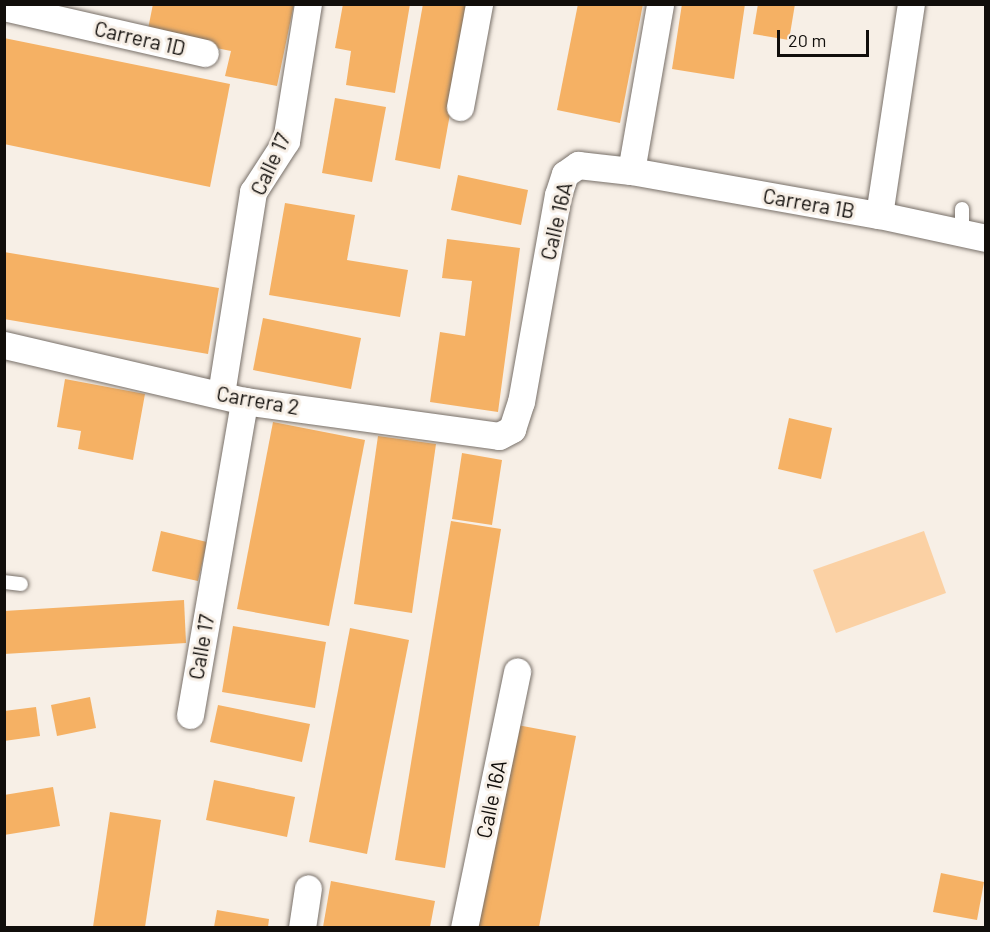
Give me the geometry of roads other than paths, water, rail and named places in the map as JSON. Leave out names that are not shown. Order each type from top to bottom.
[{"type":"street","name":"Calle 17","points":[[190,715],[232,398],[253,192],[286,141],[308,4]]},
{"type":"street","points":[[460,107],[479,4]]},
{"type":"street","points":[[631,171],[660,4]]},
{"type":"street","points":[[879,215],[911,4]]},
{"type":"street","name":"Carrera 1D","points":[[19,8],[205,53]]},
{"type":"street","name":"Calle 16A","points":[[512,429],[521,402],[558,195],[565,174],[578,165],[631,171]]},
{"type":"street","name":"Carrera 1B","points":[[631,171],[879,215],[970,227]]},
{"type":"street","name":"Carrera 2","points":[[4,345],[232,398],[499,436],[512,429]]},
{"type":"street","name":"Calle 16A","points":[[464,927],[518,671]]},
{"type":"street","points":[[302,927],[308,888]]},
{"type":"lane","points":[[4,582],[21,584]]}]
